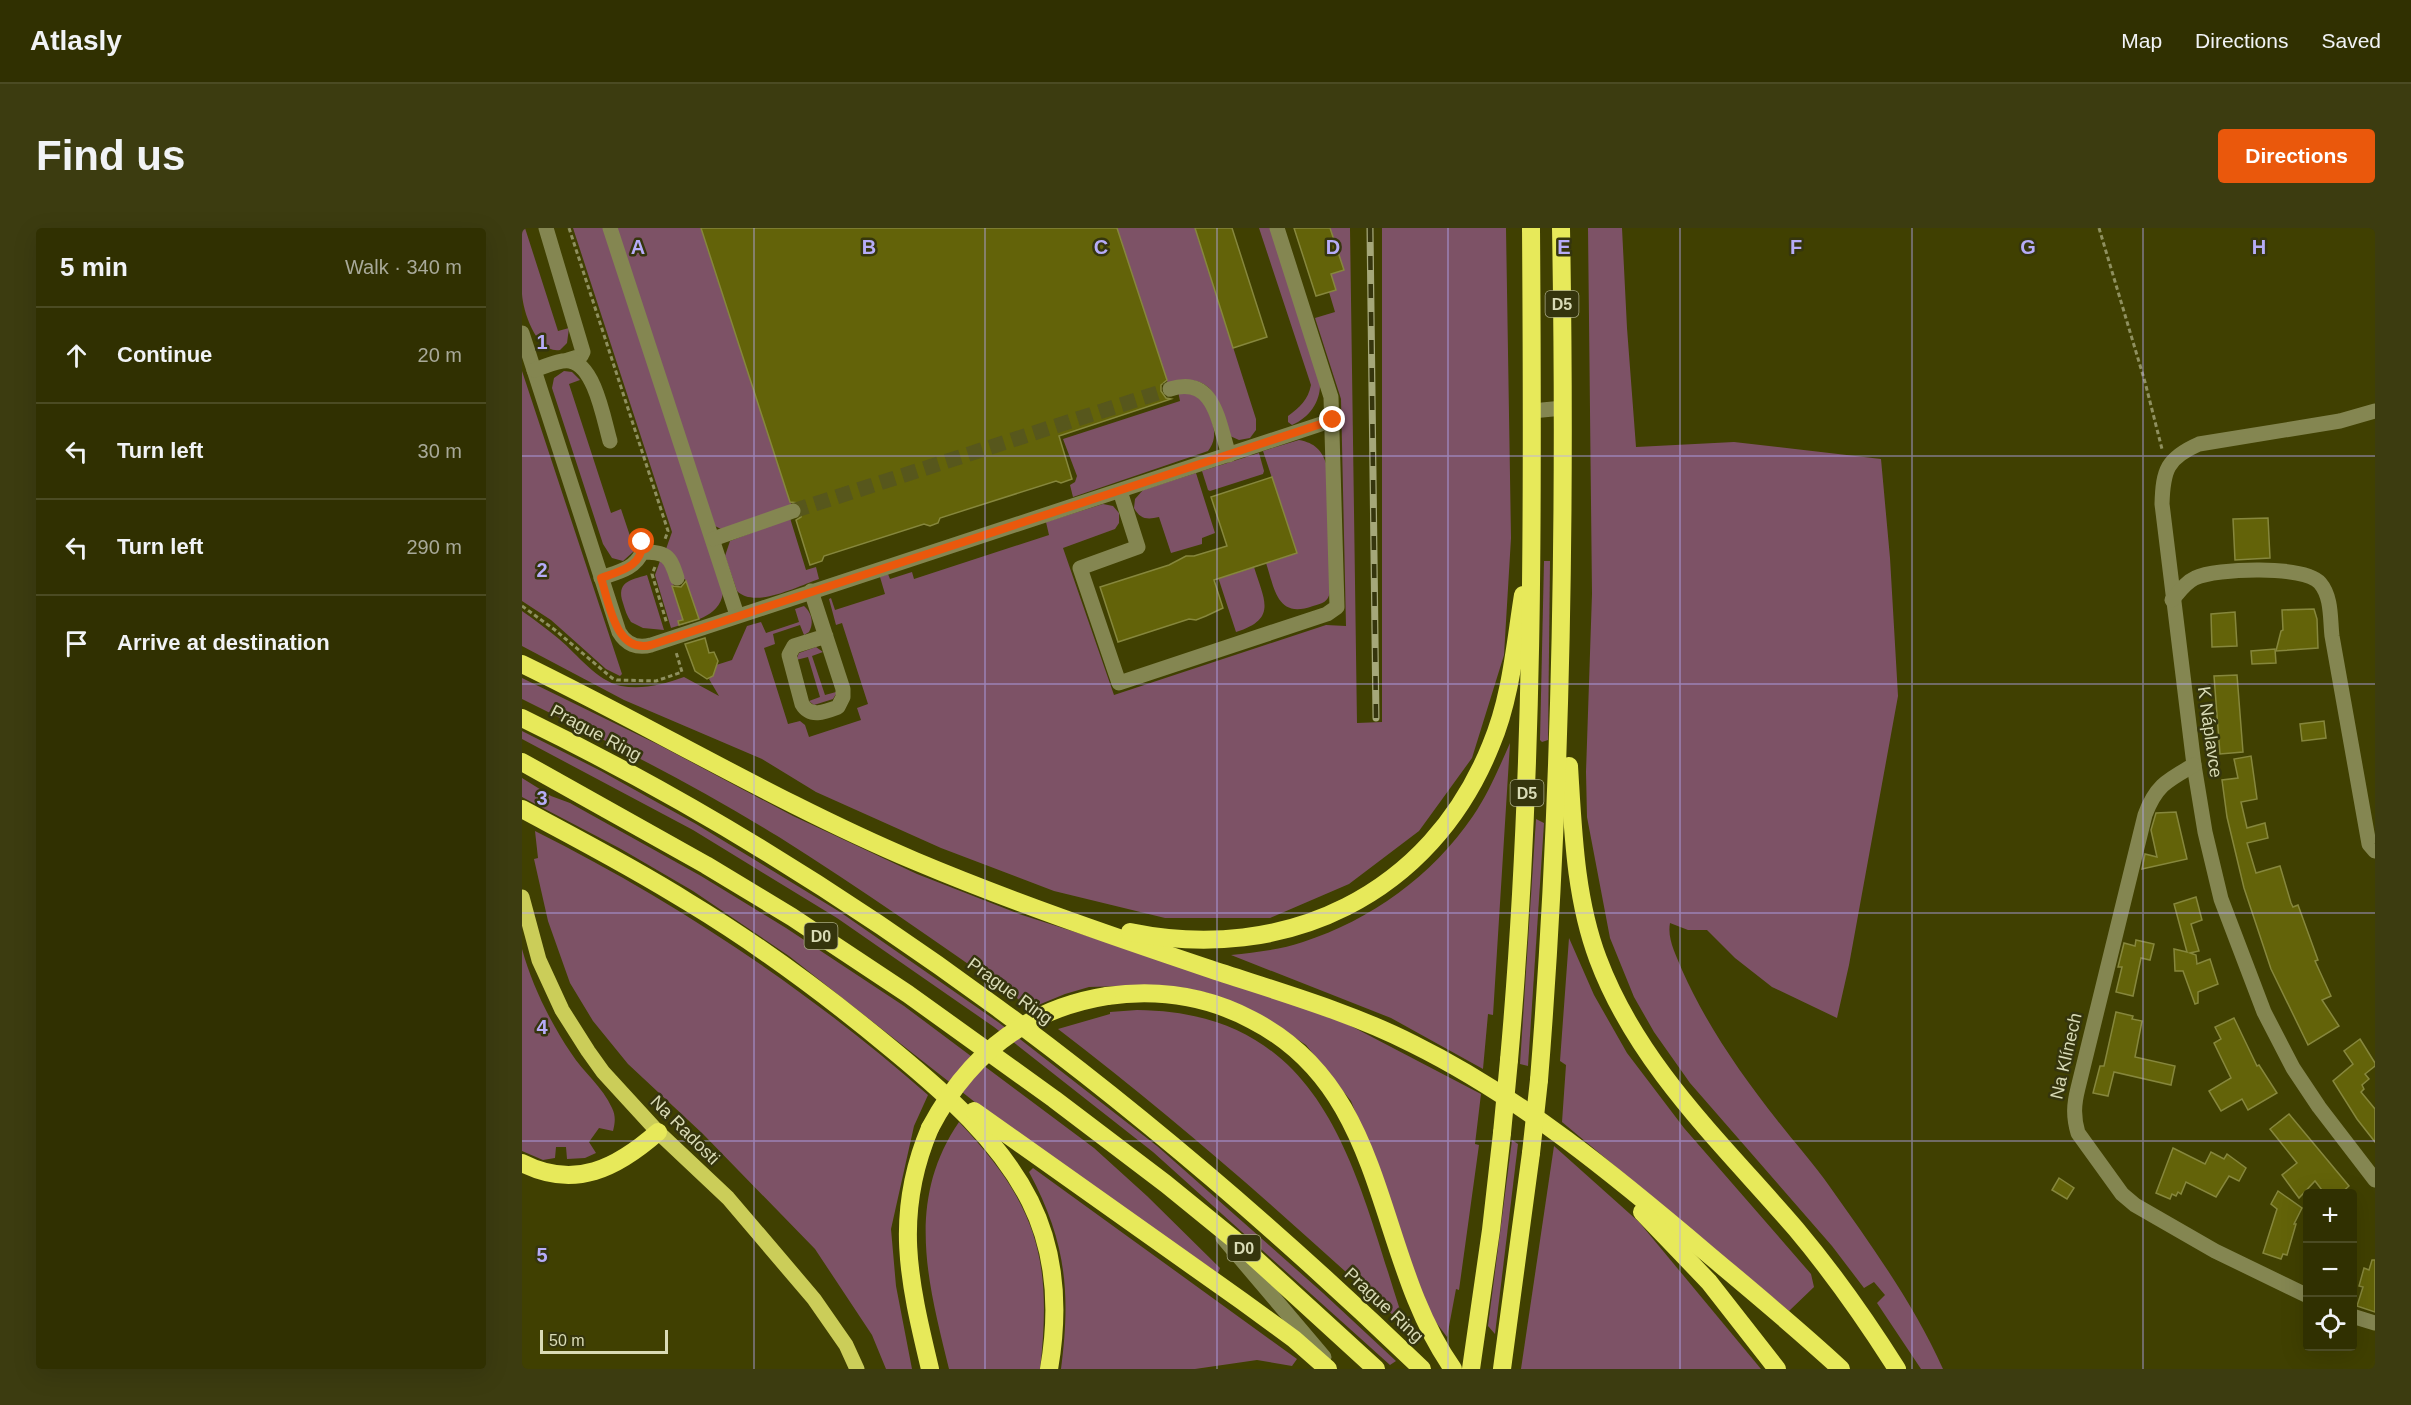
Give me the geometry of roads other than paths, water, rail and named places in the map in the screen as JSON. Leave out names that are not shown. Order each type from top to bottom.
[{"type":"highway","name":"D5","points":[[1471,1369],[1502,1133],[1526,814],[1533,525],[1532,228]]},
{"type":"highway","name":"D5","points":[[1502,1369],[1539,1080],[1553,894],[1562,662],[1561,228]]},
{"type":"highway","points":[[1037,907],[1135,933],[1196,940],[1238,939],[1280,932],[1320,920],[1360,900],[1396,875],[1422,853],[1446,827],[1476,780],[1492,743],[1512,666],[1533,525]]},
{"type":"highway","points":[[1562,662],[1578,867],[1590,936],[1608,983],[1635,1034],[1664,1077],[1701,1123],[1817,1254],[1868,1322],[1897,1369]]},
{"type":"highway","points":[[522,664],[854,834],[938,871],[1287,994],[1392,1034],[1454,1065],[1495,1090],[1646,1201],[1841,1369]]},
{"type":"highway","name":"Prague Ring","points":[[522,718],[639,779],[769,854],[876,922],[981,994],[1077,1066],[1173,1145],[1282,1239],[1422,1369]]},
{"type":"highway","name":"D0","points":[[522,762],[706,864],[870,968],[1096,1129],[1200,1211],[1376,1369]]},
{"type":"highway","points":[[525,811],[663,886],[741,936],[848,1013],[919,1071],[1294,1339],[1328,1369]]},
{"type":"highway","points":[[930,1369],[909,1271],[906,1232],[915,1171],[930,1128],[957,1083],[991,1048],[1042,1016],[1069,1005],[1107,996],[1157,993],[1218,1005],[1272,1031],[1314,1067],[1337,1095],[1358,1133],[1374,1172],[1420,1312],[1435,1342],[1453,1369]]},
{"type":"highway","points":[[919,1071],[998,1149],[1031,1203],[1047,1247],[1055,1295],[1049,1369]]},
{"type":"highway","points":[[522,1163],[537,1170],[558,1175],[587,1174],[614,1163],[658,1132]]},
{"type":"highway","points":[[1557,1134],[1637,1207],[1684,1254],[1734,1312],[1777,1369]]},
{"type":"main road","name":"Na Radosti","points":[[522,897],[539,960],[562,1010],[603,1072],[658,1132],[728,1198],[814,1299],[846,1345],[857,1369]]},
{"type":"street","points":[[534,370],[581,356],[583,352],[546,228]]},
{"type":"street","points":[[610,228],[737,615]]},
{"type":"street","points":[[1120,491],[1138,547],[1080,568],[1119,683],[1333,612],[1337,607],[1331,397],[1277,228]]},
{"type":"street","points":[[522,333],[619,632],[633,645],[651,645],[1333,420]]},
{"type":"street","points":[[568,360],[575,362],[588,372],[610,441]]},
{"type":"street","points":[[1170,389],[1192,386],[1207,394],[1229,455]]},
{"type":"street","points":[[1532,411],[1563,408]]},
{"type":"street","name":"K Náplavce","points":[[2375,411],[2340,421],[2199,444],[2180,452],[2170,464],[2163,480],[2162,504],[2194,765],[2205,832],[2221,899],[2264,1012],[2306,1089],[2375,1180]]},
{"type":"street","points":[[713,539],[793,511]]},
{"type":"street","points":[[601,578],[631,567],[638,560],[642,547],[660,552],[672,561],[677,578]]},
{"type":"street","points":[[2172,600],[2195,578],[2215,572],[2262,570],[2302,573],[2314,577],[2321,584],[2329,605],[2334,646],[2369,844],[2375,851]]},
{"type":"street","points":[[812,591],[826,636],[843,696],[838,707],[812,713],[802,704],[789,655],[794,646],[826,636]]},
{"type":"street","name":"Na Klínech","points":[[2194,765],[2162,783],[2151,798],[2145,815],[2073,1108],[2075,1122],[2078,1133],[2115,1185],[2135,1205],[2215,1251],[2303,1294]]},
{"type":"street","points":[[1200,1211],[1334,1369]]},
{"type":"street","points":[[2357,1318],[2375,1323]]},
{"type":"tunnel","points":[[793,511],[1170,389]]},
{"type":"railway","points":[[1370,228],[1376,718]]}]
